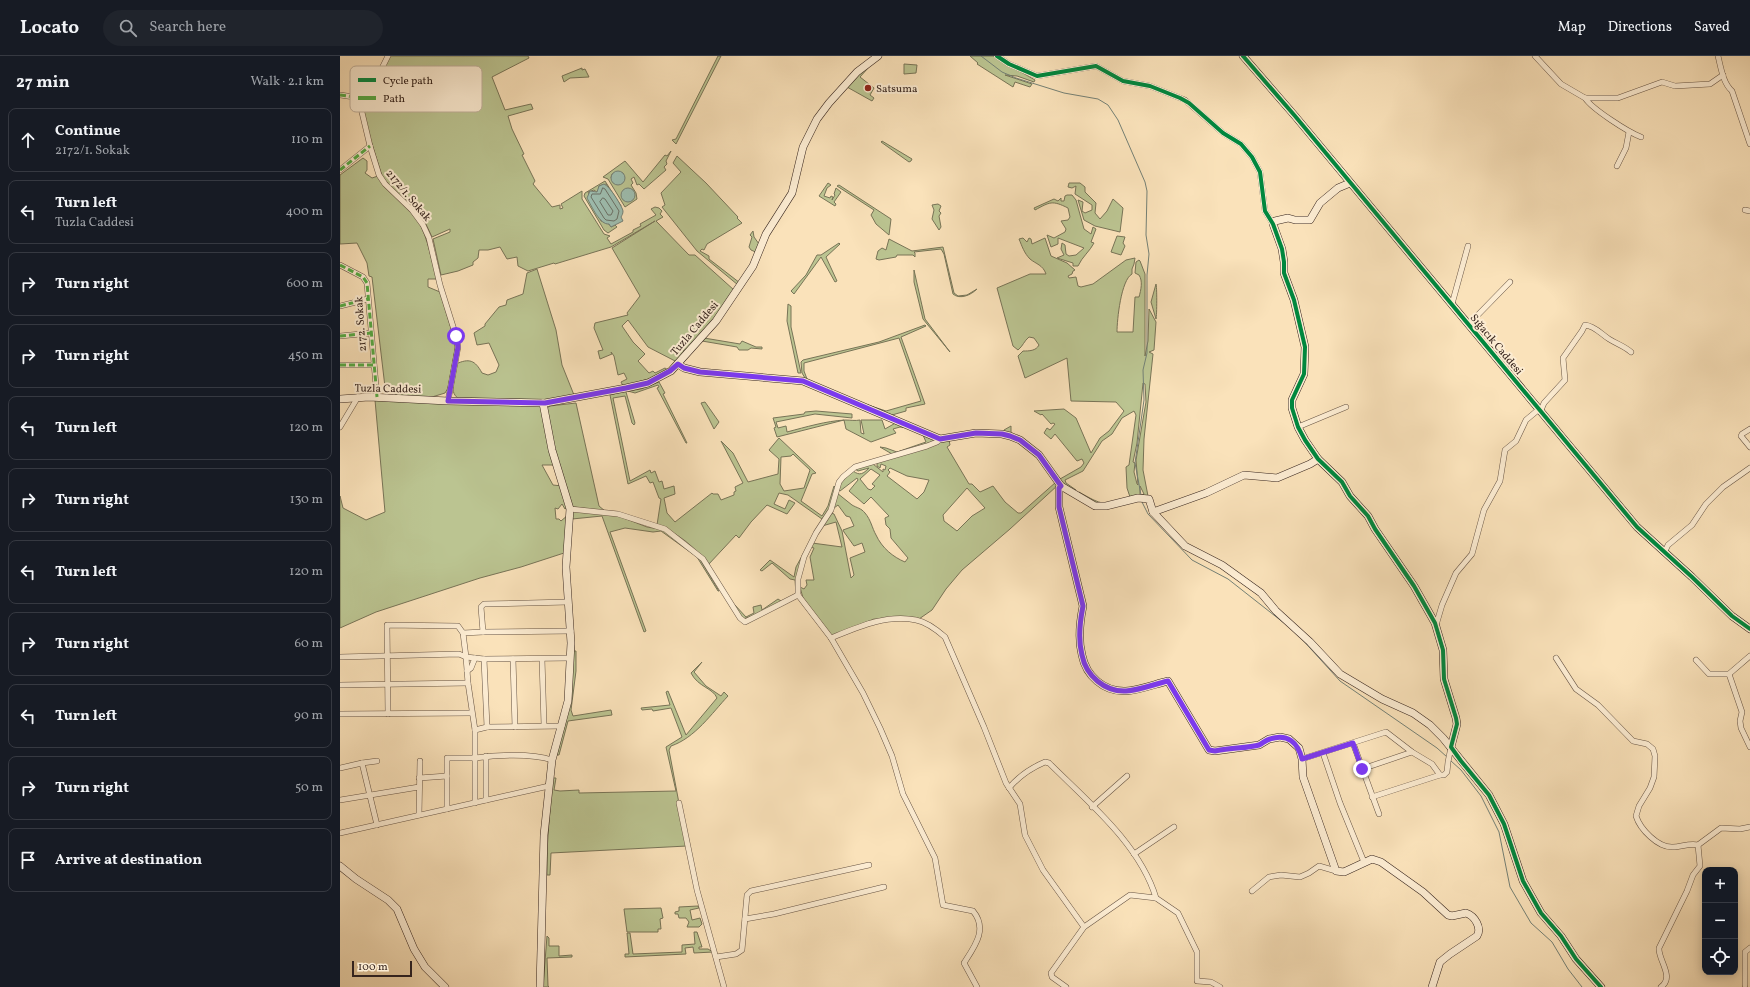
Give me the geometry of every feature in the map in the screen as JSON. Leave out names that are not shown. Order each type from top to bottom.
[{"type":"street","points":[[383,66],[388,56]]},
{"type":"street","name":"Tuzla Caddesi","points":[[340,399],[377,397],[448,401],[543,403],[648,383],[670,371],[716,321],[756,262],[766,234],[792,193],[803,147],[817,120],[857,72],[878,56]]},
{"type":"street","points":[[997,56],[1009,64],[1038,76],[1096,66],[1123,81],[1150,86],[1185,100],[1223,133],[1242,144],[1252,157],[1260,172],[1265,211],[1273,224],[1283,253],[1284,273],[1294,300],[1305,347],[1304,374],[1292,400],[1292,408],[1298,427],[1318,459],[1342,482],[1350,496],[1368,516],[1375,529],[1414,586],[1435,623],[1443,650],[1444,679],[1454,707],[1456,718],[1457,724],[1447,772],[1444,775],[1372,797]]},
{"type":"street","name":"Sığacık Caddesi","points":[[1243,56],[1541,410],[1637,527],[1665,551],[1732,616],[1750,629]]},
{"type":"street","points":[[1535,56],[1561,84],[1585,98],[1589,104],[1629,132],[1641,137]]},
{"type":"street","points":[[1718,56],[1723,75],[1732,91],[1750,144]]},
{"type":"street","points":[[1585,98],[1618,98],[1662,82],[1675,86],[1710,84],[1723,75]]},
{"type":"street","points":[[340,95],[350,96]]},
{"type":"street","name":"2172/1. Sokak","points":[[362,112],[370,146],[382,180],[412,210],[423,225],[429,238],[440,285],[452,322],[458,347],[448,401]]},
{"type":"street","points":[[1617,166],[1626,148],[1629,132]]},
{"type":"street","points":[[340,170],[370,146]]},
{"type":"street","points":[[1273,224],[1275,221],[1288,218],[1295,220],[1310,220],[1320,203],[1338,188],[1350,183]]},
{"type":"street","points":[[1452,304],[1468,246]]},
{"type":"street","name":"2172. Sokak","points":[[340,265],[366,280],[377,397]]},
{"type":"street","points":[[1469,324],[1510,282]]},
{"type":"street","points":[[340,306],[368,299]]},
{"type":"street","points":[[1435,623],[1437,622],[1442,605],[1456,573],[1472,554],[1484,510],[1500,481],[1505,450],[1516,441],[1529,416],[1538,410],[1541,410],[1544,403],[1565,380],[1563,358],[1585,325],[1598,330],[1610,339],[1623,345],[1631,352]]},
{"type":"street","points":[[340,336],[371,333]]},
{"type":"street","points":[[678,364],[684,368],[700,372],[803,381],[940,439]]},
{"type":"street","points":[[340,365],[374,365]]},
{"type":"street","points":[[340,427],[358,397]]},
{"type":"street","points":[[540,987],[544,835],[552,760],[568,701],[571,631],[566,567],[570,509],[552,450],[543,403]]},
{"type":"street","points":[[1298,427],[1346,406]]},
{"type":"street","points":[[1750,429],[1741,436],[1750,447]]},
{"type":"street","points":[[977,987],[964,963],[979,940],[979,918],[973,911],[942,905],[935,858],[903,794],[892,756],[880,728],[831,638],[798,595],[798,579],[804,556],[816,533],[831,510],[839,482],[843,477],[855,468],[927,446],[937,442],[940,439],[976,433],[1002,434],[1020,440],[1039,455],[1061,486],[1099,507],[1138,498],[1149,499],[1153,512],[1184,546],[1222,565],[1261,593],[1276,611],[1310,642],[1340,674],[1382,699],[1413,713],[1430,725],[1451,747],[1489,795],[1504,824],[1523,881],[1541,913],[1561,936],[1576,959],[1601,987]]},
{"type":"street","points":[[1153,512],[1206,493],[1244,474],[1277,478],[1318,459]]},
{"type":"street","points":[[1665,551],[1668,545],[1692,525],[1706,504],[1723,487],[1750,468]]},
{"type":"street","points":[[1061,486],[1059,488],[1059,507],[1083,606],[1080,620],[1081,655],[1086,667],[1100,685],[1106,688],[1125,691],[1168,681],[1209,750],[1215,751],[1259,745],[1269,739],[1280,737],[1288,739],[1299,748],[1302,759],[1303,777],[1336,872]]},
{"type":"street","points":[[570,509],[618,514],[665,529],[703,559],[740,618],[745,622],[798,595]]},
{"type":"street","points":[[483,632],[481,607],[484,604],[568,602]]},
{"type":"street","points":[[831,638],[870,622],[900,619],[917,620],[933,627],[945,637],[1009,788],[1020,804],[1025,835],[1043,870],[1084,927]]},
{"type":"street","points":[[388,714],[387,626],[458,626],[463,634],[474,730],[475,803]]},
{"type":"street","points":[[463,634],[483,632],[571,631]]},
{"type":"street","points":[[340,657],[459,654],[466,657],[484,659],[570,658]]},
{"type":"street","points":[[1696,660],[1709,674],[1729,674],[1750,656]]},
{"type":"street","points":[[467,671],[471,668],[475,658]]},
{"type":"street","points":[[1556,658],[1576,689],[1598,706],[1633,741],[1647,744],[1653,749],[1656,766],[1654,777],[1650,788],[1636,813],[1639,824],[1658,844],[1663,846],[1698,845],[1720,828],[1740,829],[1750,827]]},
{"type":"street","points":[[484,659],[487,727]]},
{"type":"street","points":[[513,659],[516,727]]},
{"type":"street","points":[[542,659],[544,725]]},
{"type":"street","points":[[1729,674],[1742,712],[1740,721],[1741,728],[1750,747]]},
{"type":"street","points":[[340,685],[468,683]]},
{"type":"street","points":[[340,714],[471,713]]},
{"type":"street","points":[[474,730],[487,727],[544,725],[562,726]]},
{"type":"street","points":[[1302,759],[1386,732],[1412,752],[1432,764],[1440,775]]},
{"type":"street","points":[[1353,743],[1379,814]]},
{"type":"street","points":[[1362,769],[1412,752]]},
{"type":"street","points":[[1323,753],[1340,803],[1364,862]]},
{"type":"street","points":[[486,756],[486,800]]},
{"type":"street","points":[[447,809],[447,758],[536,756],[552,760]]},
{"type":"street","points":[[340,768],[377,761]]},
{"type":"street","points":[[419,815],[420,761]]},
{"type":"street","points":[[1009,788],[1016,779],[1033,768],[1045,762],[1048,763],[1124,840],[1134,854],[1154,890],[1156,898]]},
{"type":"street","points":[[362,763],[377,825]]},
{"type":"street","points":[[420,778],[447,776]]},
{"type":"street","points":[[1092,807],[1127,776]]},
{"type":"street","points":[[340,833],[549,786]]},
{"type":"street","points":[[340,800],[419,787]]},
{"type":"street","points":[[679,803],[697,890],[724,987]]},
{"type":"street","points":[[1134,854],[1174,827]]},
{"type":"street","points":[[1661,987],[1666,983],[1667,977],[1659,948],[1694,875],[1700,866],[1698,845]]},
{"type":"street","points":[[1252,891],[1269,877],[1282,875],[1300,877],[1319,866],[1336,872],[1344,872],[1372,859],[1381,862],[1423,892],[1448,914],[1452,916],[1466,913],[1474,918],[1479,928],[1477,936],[1440,962],[1432,987]]},
{"type":"street","points":[[716,957],[740,952],[742,950],[747,895],[751,891],[836,874],[870,865]]},
{"type":"street","points":[[340,866],[388,900],[397,909],[414,949],[425,967],[445,987]]},
{"type":"street","points":[[745,919],[774,914],[884,887]]},
{"type":"street","points":[[1066,987],[1052,977],[1051,973],[1084,927],[1130,895],[1156,898],[1178,913],[1197,952],[1197,981],[1211,982],[1220,987]]},
{"type":"street","points":[[1745,985],[1744,957],[1745,952],[1750,948]]},
{"type":"green space","points":[[390,56],[528,56],[529,58],[492,77],[505,110],[531,104],[533,109],[508,116],[512,129],[524,154],[522,155],[535,181],[533,184],[552,207],[560,205],[560,209],[563,208],[561,204],[582,191],[582,199],[604,234],[610,236],[607,238],[611,244],[633,232],[633,230],[641,226],[640,224],[656,215],[651,209],[655,207],[659,208],[662,211],[660,214],[663,217],[656,221],[689,255],[695,255],[734,290],[714,320],[693,344],[683,351],[684,353],[677,362],[648,347],[628,320],[622,326],[633,342],[645,354],[638,361],[649,373],[653,371],[655,373],[665,368],[668,370],[652,378],[623,386],[621,382],[627,379],[624,373],[618,375],[614,356],[611,352],[612,354],[600,359],[598,351],[603,350],[594,328],[595,323],[628,315],[627,313],[640,296],[612,248],[655,221],[611,247],[528,271],[518,266],[517,257],[507,259],[500,247],[488,250],[479,250],[478,258],[473,262],[473,265],[458,271],[441,275],[433,239],[450,232],[450,229],[432,237],[425,222],[423,222],[410,205],[383,179],[368,132],[363,112],[482,112],[482,66],[382,66]]},
{"type":"green space","points":[[718,56],[721,56],[676,144],[672,140],[676,139]]},
{"type":"green space","points":[[970,56],[993,56],[1035,80],[1034,82],[1017,76],[1005,75],[1032,84],[1030,87],[1015,82],[1013,87],[977,64],[978,63]]},
{"type":"green space","points":[[904,64],[917,65],[916,73],[904,74]]},
{"type":"green space","points":[[867,66],[869,67],[860,77],[874,88],[870,95],[874,98],[872,101],[847,87]]},
{"type":"green space","points":[[582,68],[582,70],[585,69],[589,77],[570,78],[564,82],[562,76]]},
{"type":"green space","points":[[882,141],[912,159],[911,161],[909,162],[881,142]]},
{"type":"green space","points":[[671,151],[666,161],[667,164],[664,167],[666,170],[644,189],[639,184],[637,185],[634,177],[631,179],[633,183],[631,185],[636,193],[637,199],[625,207],[608,179],[603,177],[625,161],[643,182],[665,155],[667,156]],"holes":[[[623,173],[624,180],[620,184],[611,178],[612,174]]]},
{"type":"green space","points":[[677,156],[706,183],[742,223],[707,244],[704,250],[702,249],[700,251],[709,256],[709,259],[740,283],[738,285],[697,251],[662,207],[665,205],[661,193],[681,172],[673,163]]},
{"type":"green space","points":[[363,158],[367,161],[367,170],[365,173],[372,178],[378,176],[385,187],[412,212],[425,235],[437,279],[428,279],[428,287],[440,292],[455,341],[448,388],[445,393],[432,397],[394,395],[393,387],[385,387],[372,277],[369,276],[367,263],[357,243],[340,244],[340,175]]},
{"type":"green space","points":[[605,181],[621,206],[606,184],[599,186],[598,193],[594,190],[588,192],[601,221],[609,224],[611,227],[615,225],[617,227],[608,233],[604,230],[584,196],[585,193]]},
{"type":"green space","points":[[828,183],[831,185],[827,188],[824,196],[830,198],[831,196],[833,197],[832,200],[835,195],[836,188],[841,192],[834,202],[836,204],[835,206],[819,196]]},
{"type":"green space","points":[[1069,183],[1080,183],[1085,187],[1085,192],[1096,203],[1095,213],[1100,219],[1107,211],[1113,199],[1123,208],[1120,232],[1095,226],[1084,220],[1078,200],[1083,202],[1082,211],[1085,213],[1092,210],[1092,205],[1075,194],[1076,186],[1072,188],[1068,187]]},
{"type":"green space","points":[[839,185],[891,219],[889,235],[876,224],[871,215],[874,210],[837,186]]},
{"type":"green space","points":[[1072,195],[1076,200],[1084,229],[1091,234],[1093,227],[1096,229],[1091,242],[1094,243],[1078,266],[1073,266],[1073,263],[1057,258],[1064,255],[1061,249],[1062,243],[1065,245],[1066,254],[1069,256],[1076,255],[1084,248],[1058,238],[1058,244],[1051,247],[1047,235],[1054,238],[1065,232],[1066,229],[1061,221],[1068,220],[1070,217],[1068,208],[1051,203],[1035,210],[1034,208],[1054,199],[1058,201],[1061,198],[1061,201],[1064,201],[1065,196]]},
{"type":"green space","points":[[938,204],[941,206],[939,211],[941,213],[939,216],[941,227],[939,230],[932,219],[934,210],[932,205]]},
{"type":"green space","points":[[753,231],[754,237],[759,244],[758,253],[751,250],[749,247],[752,237],[750,235]]},
{"type":"green space","points":[[1117,236],[1125,237],[1123,243],[1125,246],[1121,255],[1111,252]]},
{"type":"green space","points":[[1023,238],[1027,242],[1029,238],[1031,239],[1032,244],[1045,238],[1051,256],[1067,263],[1075,270],[1068,276],[1069,278],[1076,277],[1078,286],[1081,287],[1093,284],[1126,260],[1135,258],[1132,274],[1128,278],[1122,292],[1117,332],[1133,332],[1135,297],[1139,297],[1141,286],[1140,277],[1135,273],[1136,262],[1139,260],[1140,261],[1145,274],[1145,356],[1148,341],[1149,309],[1156,322],[1154,350],[1149,352],[1153,354],[1144,439],[1143,470],[1148,496],[1141,495],[1144,494],[1140,486],[1140,496],[1119,501],[1130,497],[1127,488],[1126,467],[1129,465],[1136,415],[1134,411],[1122,418],[1112,434],[1102,441],[1083,471],[1065,480],[1066,483],[1076,490],[1064,486],[1054,476],[1038,453],[1030,446],[1017,438],[1003,433],[1004,430],[1011,426],[1011,434],[1027,442],[1033,447],[1060,479],[1081,467],[1084,463],[1082,459],[1077,461],[1055,434],[1051,439],[1044,433],[1047,428],[1050,430],[1055,424],[1051,424],[1042,414],[1041,415],[1034,411],[1064,409],[1076,418],[1091,453],[1100,438],[1109,431],[1124,411],[1116,402],[1071,401],[1067,358],[1025,378],[1018,356],[1023,351],[1034,350],[1039,345],[1034,338],[1029,337],[1018,350],[1013,346],[997,288],[1030,274],[1046,274],[1041,267],[1028,257],[1019,239]],"holes":[[[1143,383],[1145,384],[1146,402],[1136,460],[1138,485],[1134,472],[1135,463],[1133,462],[1137,443]]]},
{"type":"green space","points":[[889,239],[912,251],[943,247],[954,293],[958,296],[967,295],[977,289],[972,293],[965,296],[962,297],[956,296],[953,294],[944,254],[941,249],[914,252],[915,257],[913,255],[897,255],[896,257],[879,260],[876,259],[878,251],[882,248],[886,250]]},
{"type":"green space","points":[[839,243],[840,244],[826,257],[837,281],[835,282],[821,257],[794,294],[791,291],[806,275],[817,255],[821,255]]},
{"type":"green space","points":[[537,269],[556,330],[562,365],[574,395],[548,400],[458,398],[453,391],[456,364],[471,361],[477,365],[482,373],[488,375],[496,372],[499,365],[489,343],[477,345],[474,333],[485,326],[499,307],[506,305],[507,300],[523,294],[527,273]]},
{"type":"green space","points":[[914,270],[925,319],[950,352],[923,319],[914,282]]},
{"type":"green space","points":[[1156,284],[1157,301],[1156,319],[1151,302]]},
{"type":"green space","points":[[788,304],[791,306],[791,327],[801,373],[798,373],[787,321]]},
{"type":"green space","points":[[925,325],[926,326],[901,337],[925,404],[906,408],[906,411],[892,415],[868,405],[886,411],[921,401],[899,338],[804,363],[804,371],[807,379],[804,380],[805,378],[802,373],[801,362],[803,360],[879,342]]},
{"type":"green space","points":[[704,338],[740,344],[742,341],[756,347],[762,347],[762,349],[751,348],[748,350],[739,350],[737,347],[702,341]]},
{"type":"green space","points":[[659,382],[665,393],[663,394],[687,443],[657,388],[659,387],[658,385],[635,393],[628,391],[641,389]]},
{"type":"green space","points":[[626,392],[635,423],[634,425],[632,423],[625,396],[613,398],[630,481],[650,470],[651,473],[655,471],[659,482],[662,481],[664,489],[674,486],[675,494],[664,498],[667,513],[675,522],[712,493],[718,494],[721,500],[734,495],[734,492],[736,491],[735,487],[743,483],[721,441],[733,453],[748,482],[778,474],[779,459],[769,450],[779,438],[816,473],[812,474],[801,501],[822,516],[828,506],[834,486],[836,488],[831,507],[822,519],[788,495],[779,493],[774,504],[785,509],[789,500],[795,503],[787,514],[767,505],[751,522],[739,538],[736,535],[708,565],[692,546],[678,536],[657,525],[661,499],[659,498],[653,482],[650,483],[646,476],[628,484],[610,395]],"holes":[[[793,454],[810,470],[804,488],[784,491],[780,484],[781,457],[791,456]]]},
{"type":"green space","points":[[375,400],[541,406],[555,465],[542,465],[553,485],[562,486],[568,507],[565,509],[562,504],[558,509],[555,508],[556,519],[561,521],[568,515],[564,553],[480,578],[376,612],[340,628],[340,496],[343,508],[366,520],[385,512]]},
{"type":"green space","points":[[705,402],[719,422],[714,429],[701,403]]},
{"type":"green space","points":[[576,403],[599,506],[605,511],[574,507],[572,505],[557,461],[547,408],[550,406]]},
{"type":"green space","points":[[816,411],[852,414],[852,418],[815,414],[776,422],[778,428],[786,426],[787,432],[823,423],[844,420],[777,437],[773,418]]},
{"type":"green space","points":[[844,420],[860,420],[861,433],[864,434],[861,420],[882,420],[885,429],[899,421],[932,435],[935,441],[892,454],[880,447],[897,452],[926,442],[923,435],[907,428],[900,427],[893,429],[896,433],[871,442],[846,429]]},
{"type":"green space","points":[[949,440],[950,445],[947,447],[969,484],[972,484],[980,492],[993,486],[1005,502],[1018,513],[1021,513],[1056,482],[1058,485],[962,570],[946,589],[932,610],[919,619],[874,619],[831,636],[803,598],[800,587],[804,589],[807,585],[806,580],[814,580],[810,557],[814,548],[810,547],[812,543],[842,547],[836,522],[822,526],[831,513],[834,514],[842,531],[851,578],[854,575],[850,558],[865,552],[862,543],[854,546],[843,530],[854,526],[850,517],[846,516],[838,505],[834,508],[837,493],[865,513],[869,518],[878,540],[888,552],[905,562],[908,558],[891,538],[890,529],[886,525],[885,518],[889,516],[871,497],[864,504],[849,491],[858,480],[857,478],[840,491],[838,489],[841,482],[853,471],[861,474],[869,468],[858,471],[855,469],[873,464],[883,472],[883,469],[885,470],[886,466],[881,464],[880,468],[877,466],[877,463],[940,441]],"holes":[[[890,468],[907,476],[929,480],[924,492],[917,499],[887,476],[890,472],[888,470]],[[871,469],[880,475],[872,484],[875,486],[871,490],[868,489],[860,479]],[[967,488],[985,508],[972,516],[957,531],[944,521],[943,515]]]},
{"type":"green space","points":[[1079,492],[1093,500],[1111,503],[1102,505],[1095,504]]},
{"type":"green space","points":[[572,510],[616,515],[647,527],[664,530],[698,556],[719,591],[697,557],[661,531],[653,532],[625,528],[610,532],[646,631],[644,632],[602,516],[572,519]]},
{"type":"green space","points":[[808,545],[800,565],[796,594],[795,580],[790,579],[772,563],[762,571],[760,570],[770,560],[794,577],[796,567]]},
{"type":"green space","points":[[789,597],[754,616],[742,619],[734,604],[746,617],[754,613],[753,607],[761,605],[762,610],[778,599],[781,601]]},
{"type":"green space","points":[[574,645],[574,651],[576,651],[576,671],[571,710],[573,716],[611,710],[612,715],[568,721],[559,755],[557,755],[565,719]]},
{"type":"green space","points":[[702,662],[694,672],[706,686],[721,696],[724,692],[728,696],[695,731],[680,742],[671,746],[669,750],[687,846],[551,853],[550,875],[547,875],[547,851],[552,778],[556,778],[554,790],[579,790],[579,793],[676,791],[666,747],[682,737],[671,708],[653,711],[652,709],[642,710],[641,708],[670,705],[666,692],[668,691],[686,735],[717,698],[712,692],[697,681],[691,673]]},
{"type":"green space","points":[[698,906],[699,908],[690,910],[692,920],[700,918],[702,924],[699,927],[687,927],[689,922],[686,918],[679,918],[678,914],[675,914],[675,912],[679,911],[679,907]]},
{"type":"green space","points":[[661,908],[663,918],[660,919],[661,929],[658,929],[658,932],[627,932],[624,909]]},
{"type":"green space","points":[[694,932],[697,932],[702,947],[699,947],[699,949],[708,949],[713,952],[694,953],[693,947],[685,948],[686,954],[625,957],[625,954],[629,954],[627,933],[630,933],[633,954],[682,952],[682,945],[695,944]]},
{"type":"green space","points":[[547,936],[549,938],[549,946],[559,946],[559,956],[572,955],[572,957],[547,958],[549,987],[543,987]]},
{"type":"water","points":[[618,171],[623,173],[625,178],[623,183],[618,185],[613,183],[611,178],[613,173]]},
{"type":"water","points":[[604,184],[613,193],[623,211],[621,217],[623,221],[611,227],[609,224],[602,222],[599,219],[587,198],[590,191],[597,192],[599,186]]},
{"type":"water","points":[[628,188],[633,190],[635,195],[633,200],[628,202],[623,200],[621,195],[623,190]]},
{"type":"waterway","points":[[981,56],[1002,72],[1016,78],[1064,93],[1098,99],[1108,105],[1118,120],[1145,182],[1147,191],[1146,235],[1149,254],[1147,275],[1147,353],[1143,370],[1144,400],[1135,463],[1141,495]]},
{"type":"waterway","points":[[1142,502],[1148,514],[1192,560],[1228,579],[1284,623]]},
{"type":"waterway","points":[[1300,637],[1340,681],[1437,748],[1447,757]]},
{"type":"waterway","points":[[1451,761],[1461,770],[1481,796],[1499,832],[1510,887],[1531,923],[1552,942],[1568,969],[1582,987]]},
{"type":"marked path","points":[[340,95],[350,96]]},
{"type":"marked path","points":[[340,170],[370,146]]},
{"type":"marked path","points":[[340,265],[363,277],[367,283],[377,397]]},
{"type":"marked path","points":[[340,306],[368,299]]},
{"type":"marked path","points":[[340,336],[371,333]]},
{"type":"marked path","points":[[340,365],[374,365]]},
{"type":"cycle path","points":[[997,56],[1009,64],[1037,76],[1096,66],[1123,81],[1150,86],[1189,103],[1223,133],[1241,144],[1252,157],[1260,172],[1265,211],[1273,224],[1282,249],[1284,273],[1294,300],[1305,347],[1304,374],[1292,400],[1292,408],[1298,427],[1318,459],[1342,482],[1350,496],[1368,516],[1375,529],[1414,586],[1435,623],[1443,650],[1444,679],[1457,724],[1451,747],[1489,795],[1504,824],[1523,881],[1541,913],[1561,936],[1576,959],[1601,987]]},
{"type":"cycle path","points":[[1243,56],[1295,116],[1637,527],[1732,616],[1750,629]]},
{"type":"place","name":"Satsuma","points":[[868,88]]},
{"type":"route","points":[[456,336],[458,347],[448,401],[545,403],[648,383],[670,371],[678,364],[688,370],[700,372],[800,380],[895,418],[940,439],[976,433],[1002,434],[1020,440],[1039,455],[1061,486],[1059,488],[1059,507],[1065,526],[1076,582],[1083,606],[1080,620],[1081,655],[1086,667],[1100,685],[1106,688],[1125,691],[1168,681],[1209,750],[1215,751],[1259,745],[1269,739],[1280,737],[1288,739],[1299,748],[1302,759],[1353,743],[1362,769]]}]
